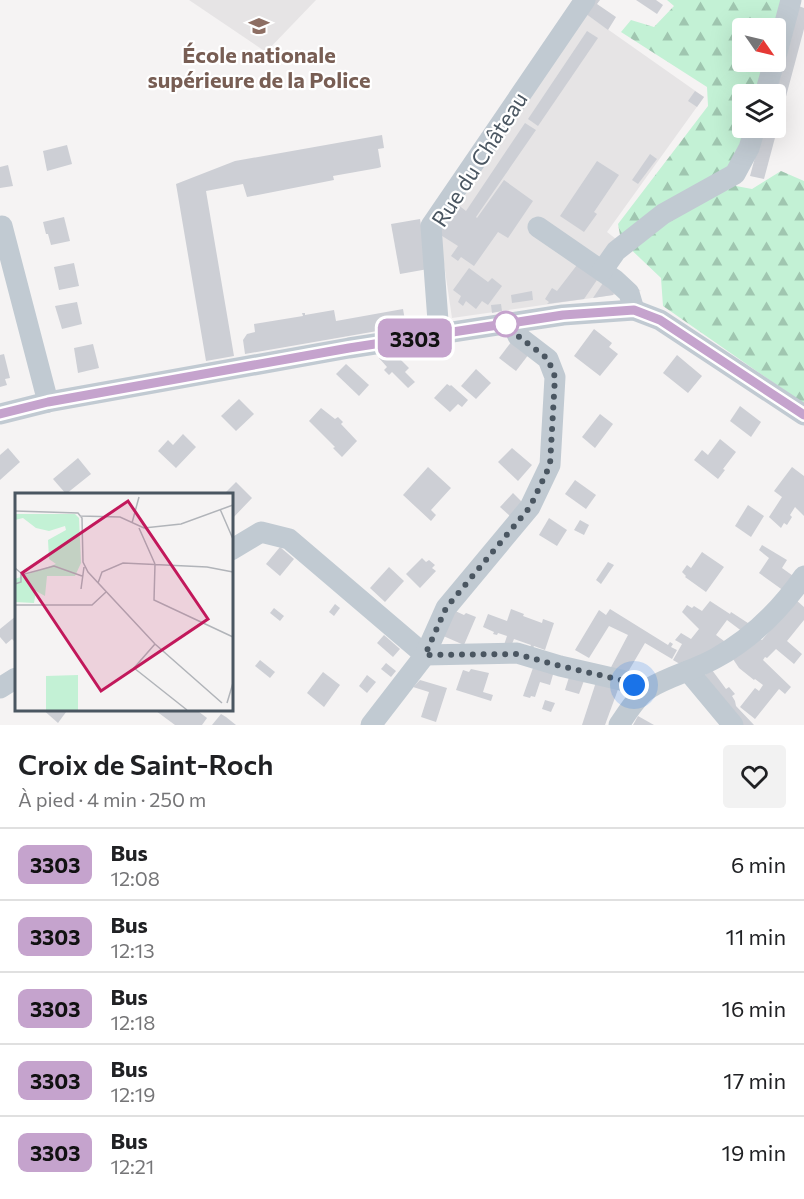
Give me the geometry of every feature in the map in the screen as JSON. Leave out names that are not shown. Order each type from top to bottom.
[{"type":"street","name":"Rue du Château","points":[[445,333],[438,321],[431,226],[585,0]]},
{"type":"street","points":[[786,19],[791,0]]},
{"type":"street","points":[[602,271],[616,252],[663,214],[735,174],[752,138]]},
{"type":"street","points":[[0,226],[2,226],[48,402]]},
{"type":"street","points":[[538,227],[615,280],[628,293],[634,310]]},
{"type":"street","points":[[0,414],[48,402],[349,348],[563,315],[634,310],[660,320],[804,415]]},
{"type":"street","points":[[371,725],[425,655],[446,608],[530,507],[550,465],[555,377],[548,359],[518,336],[512,323]]},
{"type":"street","points":[[232,549],[261,532],[289,539],[425,655],[517,654],[621,680],[647,690]]},
{"type":"street","points":[[620,725],[626,713],[647,690],[716,658],[754,633],[791,594],[804,576]]},
{"type":"street","points":[[688,671],[733,725]]},
{"type":"street","points":[[0,688],[15,679]]},
{"type":"shaded area","name":"École nationale supérieure de la Police","points":[[189,0],[316,0],[266,52]]},
{"type":"shaded area","points":[[586,14],[704,97],[607,232],[616,239],[600,258],[641,291],[452,318],[439,230]]},
{"type":"green space","points":[[667,0],[786,0],[780,18],[732,18],[732,72],[766,72],[763,84],[732,84],[732,138],[748,138],[736,186],[752,189],[781,171],[804,181],[804,404],[663,306],[661,278],[621,240],[618,224],[708,106],[707,87],[621,32],[631,20],[654,27],[674,6]]},
{"type":"building","points":[[595,0],[600,0],[597,4],[616,17],[608,30],[586,14]]},
{"type":"building","points":[[636,0],[656,0],[663,5],[657,14]]},
{"type":"building","points":[[796,5],[804,8],[804,29],[786,96],[786,84],[778,84],[781,72],[786,72],[786,50]]},
{"type":"building","points":[[587,31],[598,38],[538,126],[528,119]]},
{"type":"building","points":[[695,91],[704,97],[697,107],[688,101]]},
{"type":"building","points":[[525,123],[536,130],[476,217],[504,180],[533,201],[508,238],[498,232],[474,266],[461,257],[458,261],[451,256],[458,246],[439,234],[439,230],[457,204],[466,211]]},
{"type":"building","points":[[382,135],[384,148],[378,149],[381,167],[378,168],[333,176],[334,180],[247,197],[243,184],[206,191],[234,356],[206,361],[176,184],[235,161]]},
{"type":"building","points":[[760,138],[775,138],[764,179],[750,176]]},
{"type":"building","points":[[67,145],[72,164],[47,171],[43,151]]},
{"type":"building","points":[[650,154],[657,159],[638,184],[632,180]]},
{"type":"building","points":[[597,161],[619,175],[594,212],[597,214],[584,232],[560,216]]},
{"type":"building","points":[[8,165],[13,186],[0,188],[0,167]]},
{"type":"building","points":[[64,217],[70,241],[51,245],[43,222]]},
{"type":"building","points":[[420,219],[428,269],[400,274],[391,224]]},
{"type":"building","points":[[74,263],[79,286],[59,290],[54,267]]},
{"type":"building","points":[[577,265],[597,280],[584,299],[547,304],[549,302],[545,299],[552,288],[557,291]]},
{"type":"building","points":[[469,268],[488,282],[492,278],[502,286],[488,305],[482,301],[476,309],[466,301],[463,306],[458,302],[461,296],[453,290]]},
{"type":"building","points":[[603,283],[615,291],[613,295],[593,298]]},
{"type":"building","points":[[532,291],[533,300],[512,303],[511,295]]},
{"type":"building","points":[[77,302],[82,324],[62,329],[55,306]]},
{"type":"building","points":[[501,304],[502,311],[492,313],[491,305]]},
{"type":"building","points":[[403,309],[406,326],[245,354],[243,340],[247,334],[255,332],[254,324],[303,316],[302,313],[305,315],[334,310],[336,321]]},
{"type":"building","points":[[594,329],[612,343],[609,347],[618,354],[600,376],[574,356]]},
{"type":"building","points":[[512,341],[529,354],[516,371],[499,358]]},
{"type":"building","points":[[93,344],[99,368],[78,373],[74,348]]},
{"type":"building","points":[[4,354],[10,378],[5,379],[7,385],[0,387],[0,355]]},
{"type":"building","points":[[396,355],[409,368],[405,372],[415,382],[408,388],[392,372],[389,375],[384,370],[387,367],[379,358]]},
{"type":"building","points":[[677,355],[702,376],[688,393],[663,373]]},
{"type":"building","points":[[346,364],[369,385],[359,396],[336,374]]},
{"type":"building","points":[[476,369],[491,383],[476,399],[461,386]]},
{"type":"building","points":[[447,384],[468,400],[462,407],[458,404],[450,412],[434,398]]},
{"type":"building","points":[[239,399],[254,414],[236,431],[221,416]]},
{"type":"building","points":[[740,406],[761,422],[751,437],[730,421]]},
{"type":"building","points":[[321,408],[335,419],[338,417],[343,422],[341,424],[357,441],[342,457],[309,421]]},
{"type":"building","points":[[600,414],[613,424],[595,448],[582,437]]},
{"type":"building","points":[[183,434],[196,447],[176,468],[158,451],[168,440],[173,445]]},
{"type":"building","points":[[720,439],[736,452],[718,479],[694,460],[702,450],[708,455]]},
{"type":"building","points":[[8,448],[20,462],[0,480],[0,455]]},
{"type":"building","points":[[512,448],[532,465],[518,481],[498,462]]},
{"type":"building","points":[[78,458],[91,474],[67,493],[53,479]]},
{"type":"building","points":[[428,467],[451,488],[431,510],[436,515],[431,521],[403,495]]},
{"type":"building","points":[[792,467],[804,476],[804,516],[795,507],[787,525],[784,523],[781,528],[769,517],[782,497],[774,491]]},
{"type":"building","points":[[575,480],[596,495],[586,509],[565,494]]},
{"type":"building","points":[[236,482],[252,498],[232,519],[232,493],[225,493]]},
{"type":"building","points":[[513,493],[523,503],[511,517],[500,507]]},
{"type":"building","points":[[748,505],[764,516],[751,537],[735,526]]},
{"type":"building","points":[[549,518],[567,530],[557,546],[539,535]]},
{"type":"building","points":[[580,520],[589,525],[584,535],[574,530]]},
{"type":"building","points":[[762,545],[787,560],[782,568],[796,578],[784,591],[759,573],[769,558],[759,550]]},
{"type":"building","points":[[280,547],[294,559],[280,576],[266,564]]},
{"type":"building","points":[[702,552],[724,567],[706,592],[685,577],[682,572],[687,565],[691,568]]},
{"type":"building","points":[[422,558],[435,565],[432,568],[436,571],[420,588],[406,574]]},
{"type":"building","points":[[608,562],[614,565],[601,584],[596,580]]},
{"type":"building","points":[[389,567],[404,581],[385,602],[370,588]]},
{"type":"building","points":[[796,600],[804,607],[804,620],[787,641],[802,654],[794,664],[776,649],[763,660],[791,687],[785,694],[779,689],[755,719],[740,707],[755,688],[759,691],[763,685],[739,668],[733,659],[758,638],[762,640]]},
{"type":"building","points":[[710,601],[751,625],[743,632],[727,620],[716,635],[728,644],[685,667],[673,660],[682,644],[675,640],[681,633],[691,639],[699,629],[682,612],[687,605],[702,611]]},
{"type":"building","points":[[335,604],[340,608],[334,616],[329,612]]},
{"type":"building","points":[[274,608],[284,616],[280,621],[270,613]]},
{"type":"building","points":[[511,609],[542,623],[543,619],[554,623],[545,650],[530,647],[531,645],[514,639],[510,649],[503,648],[507,636],[493,634],[494,632],[483,627],[488,614],[507,621]]},
{"type":"building","points":[[610,609],[668,645],[670,642],[673,644],[671,647],[677,650],[672,659],[645,643],[625,677],[609,671],[628,635],[609,626],[589,658],[575,650],[599,610],[606,615]]},
{"type":"building","points":[[453,610],[476,617],[464,645],[441,635]]},
{"type":"building","points":[[15,617],[15,642],[12,639],[6,644],[0,637],[0,629]]},
{"type":"building","points":[[384,635],[400,649],[393,657],[377,643]]},
{"type":"building","points":[[260,660],[275,672],[270,678],[255,666]]},
{"type":"building","points":[[386,663],[396,671],[391,677],[381,669]]},
{"type":"building","points":[[534,665],[554,671],[550,685],[540,682],[535,697],[530,698],[523,696]]},
{"type":"building","points":[[471,669],[489,673],[483,692],[493,695],[491,701],[456,690],[463,670],[469,672]]},
{"type":"building","points":[[712,670],[726,689],[729,687],[735,694],[732,696],[736,706],[754,725],[740,725],[703,676]]},
{"type":"building","points":[[323,672],[340,685],[324,707],[307,693]]},
{"type":"building","points":[[570,674],[585,678],[579,694],[565,690]]},
{"type":"building","points":[[367,675],[376,682],[367,693],[359,686]]},
{"type":"building","points":[[597,679],[620,684],[605,725],[582,725]]},
{"type":"building","points":[[420,680],[447,688],[436,722],[421,717],[429,692],[413,687]]},
{"type":"building","points":[[545,700],[555,703],[551,712],[542,709]]},
{"type":"building","points":[[43,710],[68,710],[58,723]]},
{"type":"building","points":[[155,710],[197,710],[207,718],[202,725],[175,725]]},
{"type":"building","points":[[221,714],[226,717],[236,725],[212,725]]},
{"type":"building","points":[[638,716],[654,725],[633,725]]},
{"type":"bus line","name":"3303","points":[[0,414],[48,402],[349,348],[563,315],[634,310],[660,320],[804,415]]},
{"type":"place","name":"École nationale supérieure de la Police","points":[[259,26]]},
{"type":"route","points":[[506,324],[512,323],[518,336],[548,359],[555,377],[550,465],[530,507],[446,608],[425,655],[517,654],[634,685]]}]
